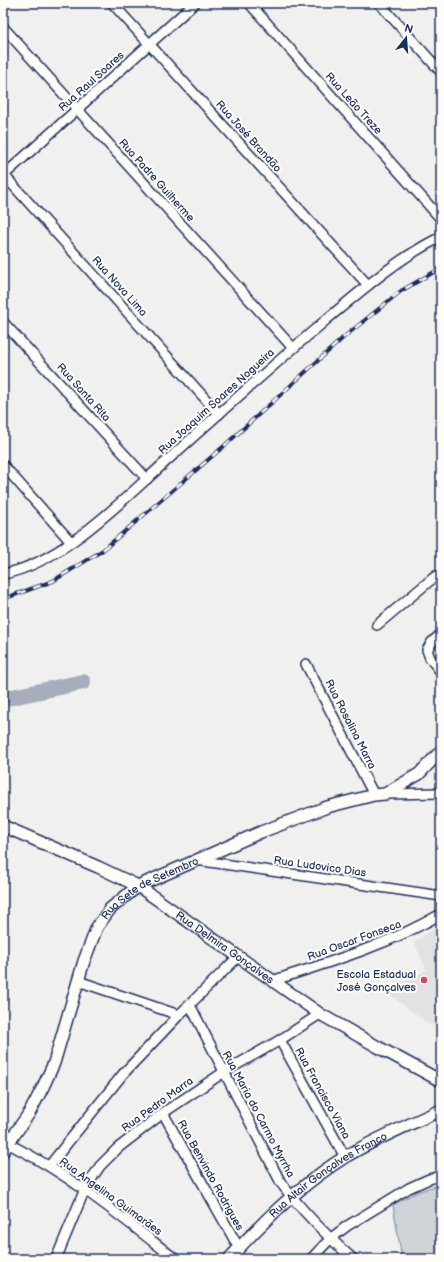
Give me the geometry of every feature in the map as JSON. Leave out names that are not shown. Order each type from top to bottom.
[{"type":"street","name":"Rua José Brandão","points":[[112,3],[368,285]]},
{"type":"street","name":"Rua Raul Soares","points":[[3,175],[195,3]]},
{"type":"street","name":"Rua Leão Treze","points":[[249,3],[441,219]]},
{"type":"street","points":[[379,3],[441,72]]},
{"type":"street","name":"Rua Padre Guilherme","points":[[3,26],[293,348]]},
{"type":"street","name":"Rua Nova Lima","points":[[3,175],[219,414]]},
{"type":"street","name":"Rua Joaquim Soares Nogueira","points":[[3,574],[32,566],[52,555],[95,524],[293,348],[368,285],[416,251],[441,237]]},
{"type":"street","name":"Rua Santa Rita","points":[[3,322],[147,479]]},
{"type":"street","points":[[3,465],[71,542]]},
{"type":"street","points":[[377,625],[436,576],[441,577]]},
{"type":"street","points":[[441,634],[432,642],[427,650],[430,658],[441,672]]},
{"type":"street","name":"Rua Rosalina Marra","points":[[306,664],[379,794]]},
{"type":"street","points":[[379,794],[419,774],[441,751]]},
{"type":"street","name":"Rua Sete de Setembro","points":[[6,1148],[33,1106],[51,1069],[92,938],[102,919],[120,900],[138,886],[261,832],[327,807],[379,794],[441,793]]},
{"type":"street","name":"Rua Delmira Gonçalves","points":[[3,826],[138,886],[320,1014],[441,1081]]},
{"type":"street","name":"Rua Ludovico Dias","points":[[196,860],[441,896]]},
{"type":"street","name":"Rua Oscar Fonseca","points":[[272,981],[386,942],[408,933],[441,914]]},
{"type":"street","points":[[49,1166],[123,1074],[238,957]]},
{"type":"street","points":[[78,981],[179,1016]]},
{"type":"street","name":"Rua Maria do Carmo Myrrha","points":[[190,1005],[281,1183],[330,1238],[353,1259]]},
{"type":"street","name":"Rua Pedro Marra","points":[[56,1259],[85,1190],[106,1159],[130,1138],[163,1113],[224,1072],[280,1040],[320,1014]]},
{"type":"street","name":"Rua Francisco Viana","points":[[280,1040],[345,1157]]},
{"type":"street","name":"Rua Altair Gonçalves Franco","points":[[229,1259],[291,1196],[345,1157],[383,1136],[441,1110]]},
{"type":"street","name":"Rua Benvindo Rodrigues","points":[[163,1113],[239,1248]]},
{"type":"street","name":"Rua Angelina Guimarães","points":[[6,1148],[49,1166],[85,1190],[175,1259]]},
{"type":"street","points":[[311,1259],[330,1238],[347,1226],[409,1188],[429,1179],[441,1176]]},
{"type":"shaded area","name":"Escola Estadual José Gonçalves","points":[[441,925],[441,1027],[429,1024],[385,991],[427,970],[414,942]]},
{"type":"shaded area","points":[[441,1185],[441,1259],[402,1259],[393,1205],[422,1190]]},
{"type":"waterway","points":[[3,699],[83,682]]},
{"type":"railway","points":[[3,599],[53,581],[103,550],[223,447],[344,337],[401,291],[441,268]]},
{"type":"place","name":"Escola Estadual José Gonçalves","points":[[424,980]]}]
